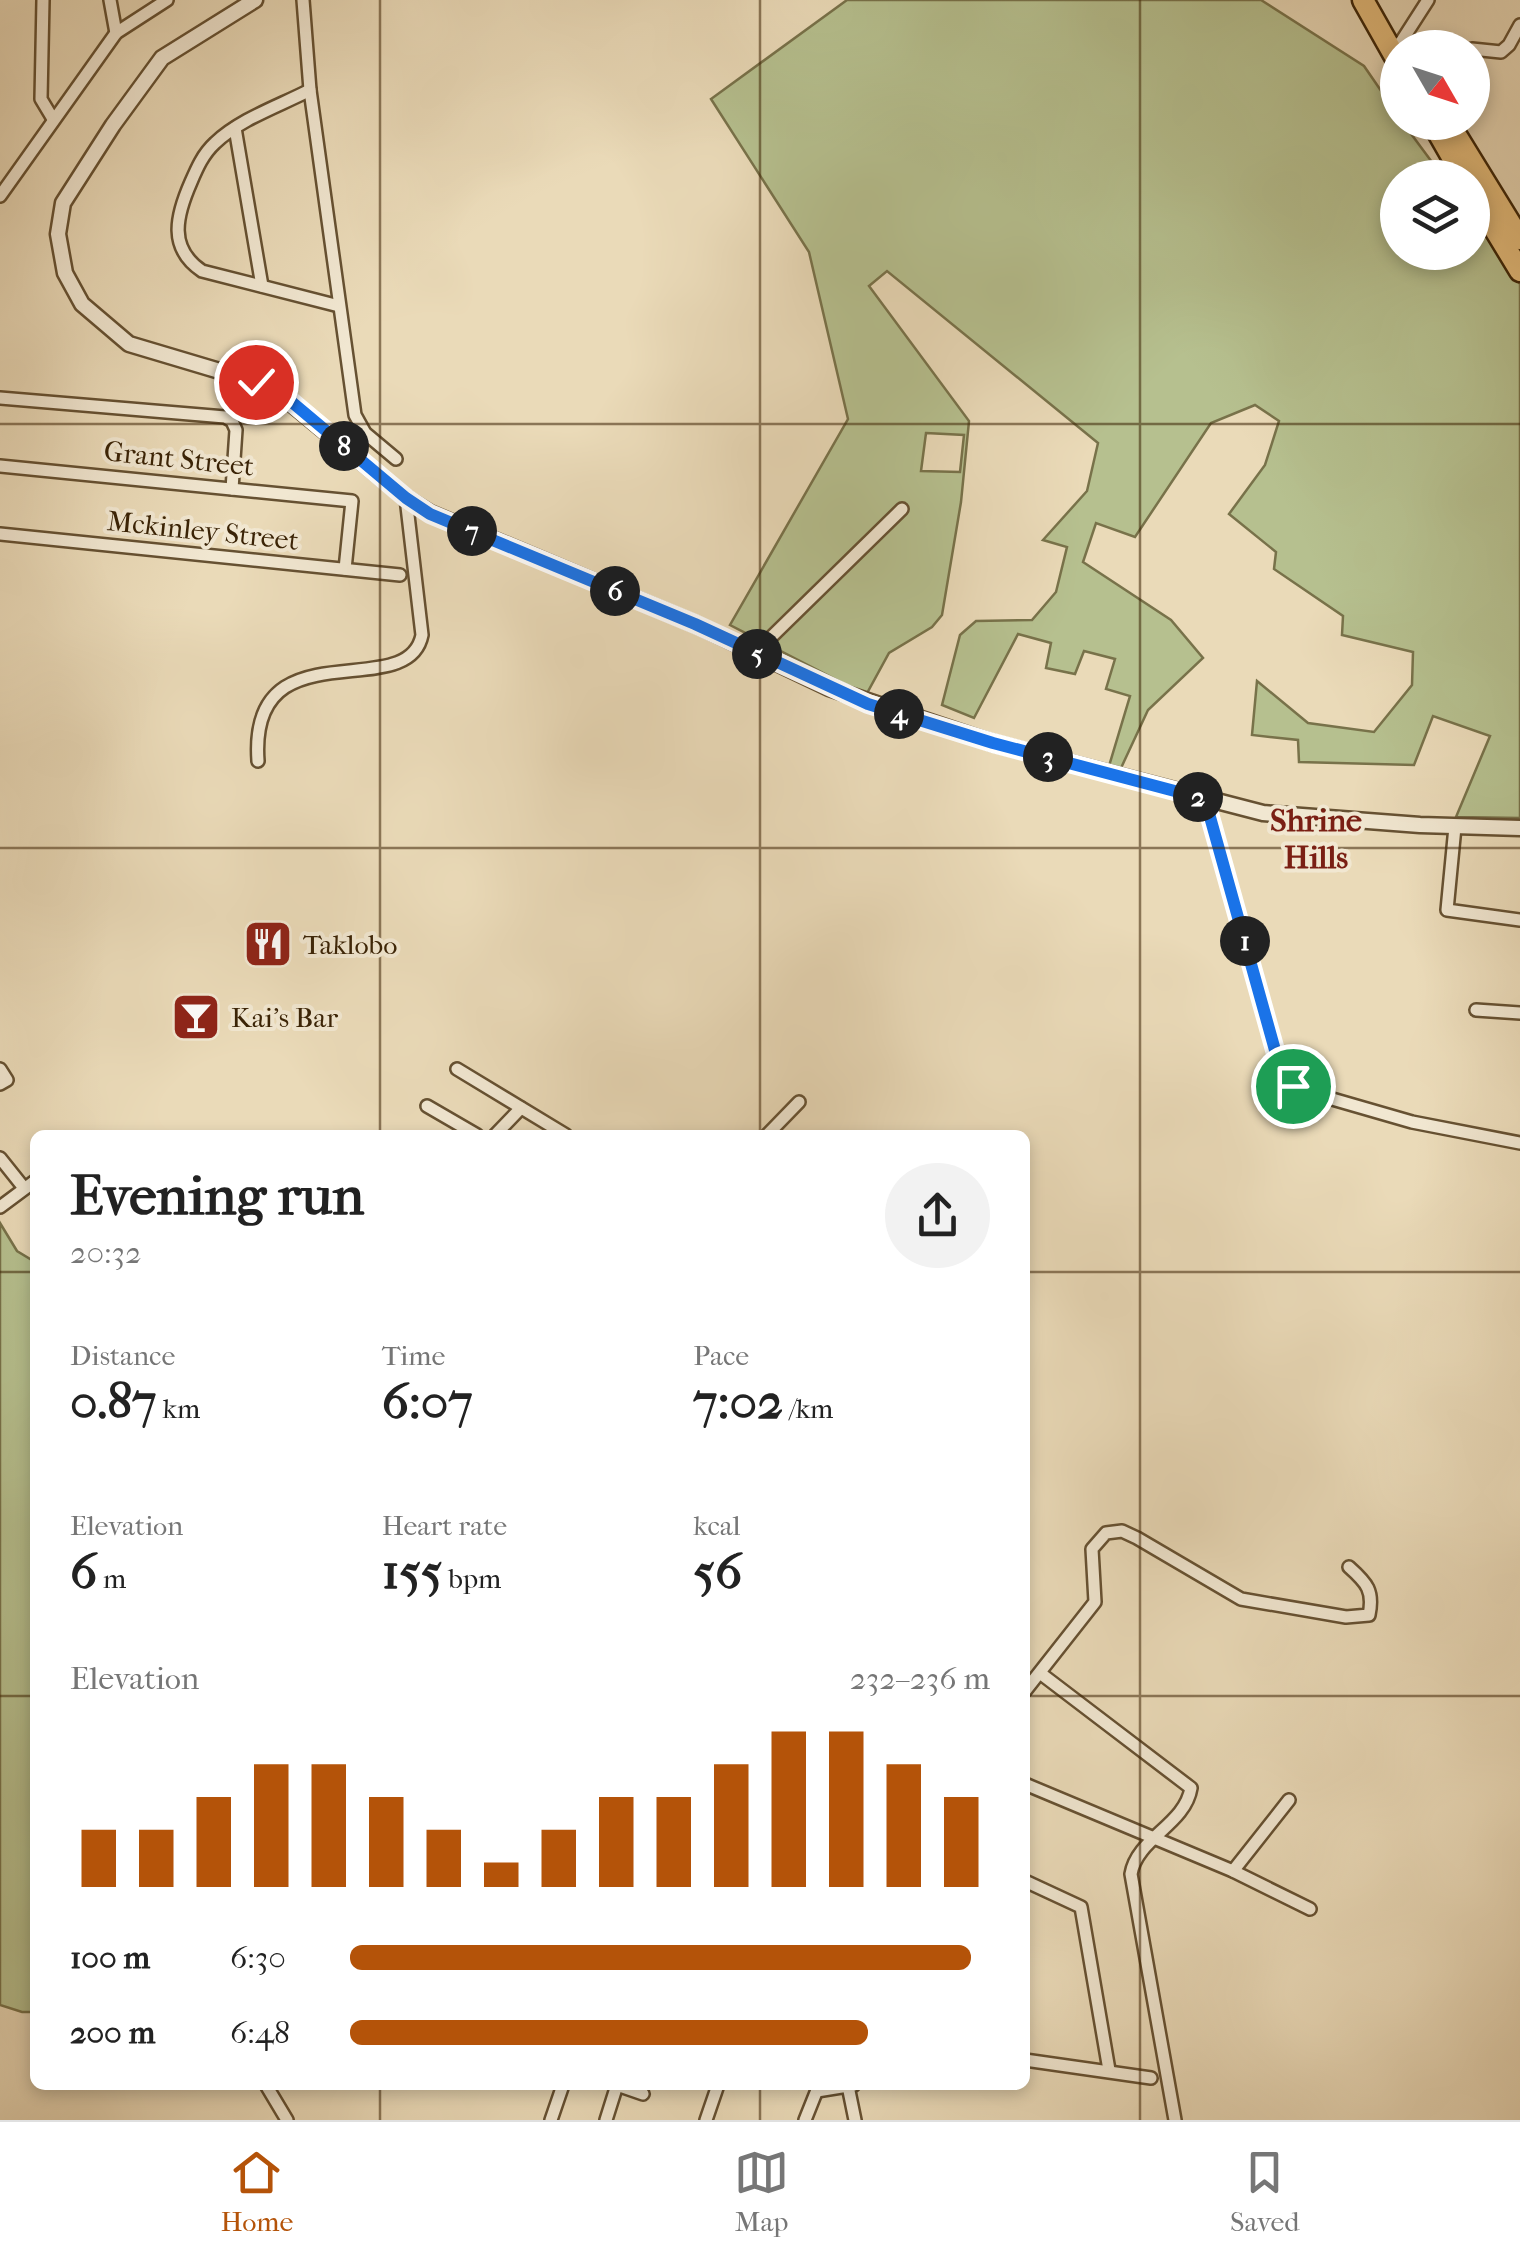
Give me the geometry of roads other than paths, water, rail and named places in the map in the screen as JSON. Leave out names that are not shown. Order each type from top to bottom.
[{"type":"highway","points":[[1362,0],[1384,30]]},
{"type":"highway","points":[[1377,0],[1390,30]]},
{"type":"highway","points":[[1459,140],[1520,239]]},
{"type":"highway","points":[[1490,222],[1520,271]]},
{"type":"street","points":[[43,0],[40,98],[53,119]]},
{"type":"street","points":[[110,0],[116,33]]},
{"type":"street","points":[[0,196],[116,33],[168,0]]},
{"type":"street","points":[[254,0],[162,58],[102,140],[63,203],[58,234],[65,272],[82,304],[129,344],[270,386],[430,514],[695,624],[842,693],[926,723],[1263,814],[1520,828]]},
{"type":"street","points":[[303,0],[310,90],[358,424],[396,459]]},
{"type":"street","points":[[1410,30],[1428,0]]},
{"type":"street","points":[[1490,51],[1506,49],[1520,25]]},
{"type":"street","points":[[310,90],[217,140],[200,161],[180,212],[178,242],[186,258],[202,271],[339,306]]},
{"type":"street","points":[[235,128],[262,286]]},
{"type":"street","points":[[0,398],[225,418],[236,430],[232,488]]},
{"type":"street","name":"Grant Street","points":[[0,466],[352,501],[345,570]]},
{"type":"street","points":[[258,761],[264,713],[282,687],[307,677],[399,662],[420,644],[406,498]]},
{"type":"street","points":[[756,653],[902,509]]},
{"type":"street","name":"Mckinley Street","points":[[0,534],[400,575]]},
{"type":"street","points":[[1205,799],[1287,1082],[1301,1090],[1412,1122],[1520,1143]]},
{"type":"street","points":[[1455,827],[1448,910],[1520,920]]},
{"type":"street","points":[[1476,1010],[1520,1013]]},
{"type":"street","points":[[0,1069],[6,1080],[0,1084]]},
{"type":"street","points":[[456,1069],[558,1130]]},
{"type":"street","points":[[772,1130],[799,1102]]},
{"type":"street","points":[[427,1106],[468,1130]]},
{"type":"street","points":[[499,1130],[521,1108]]},
{"type":"street","points":[[0,1158],[30,1185]]},
{"type":"street","points":[[0,1207],[30,1187]]},
{"type":"street","points":[[1030,1684],[1094,1602],[1092,1549],[1106,1533],[1122,1532],[1137,1538],[1241,1599],[1346,1617],[1369,1616],[1372,1601],[1368,1584],[1349,1568]]},
{"type":"street","points":[[1040,1673],[1188,1783],[1190,1793],[1185,1805],[1139,1852],[1131,1874],[1175,2120]]},
{"type":"street","points":[[1030,1786],[1310,1909]]},
{"type":"street","points":[[1232,1872],[1289,1800]]},
{"type":"street","points":[[1030,1883],[1081,1906],[1109,2070]]},
{"type":"street","points":[[1030,2061],[1151,2078]]},
{"type":"street","points":[[269,2090],[287,2120]]},
{"type":"street","points":[[551,2120],[561,2090]]},
{"type":"street","points":[[606,2120],[615,2090]]},
{"type":"street","points":[[632,2090],[644,2094]]},
{"type":"street","points":[[706,2120],[716,2090]]},
{"type":"street","points":[[806,2120],[817,2090]]},
{"type":"street","points":[[852,2090],[856,2120]]},
{"type":"place","name":"Taklobo","points":[[268,944]]},
{"type":"place","name":"Kai's Bar","points":[[196,1017]]},
{"type":"district","name":"Shrine Hills","points":[[1316,838]]}]
